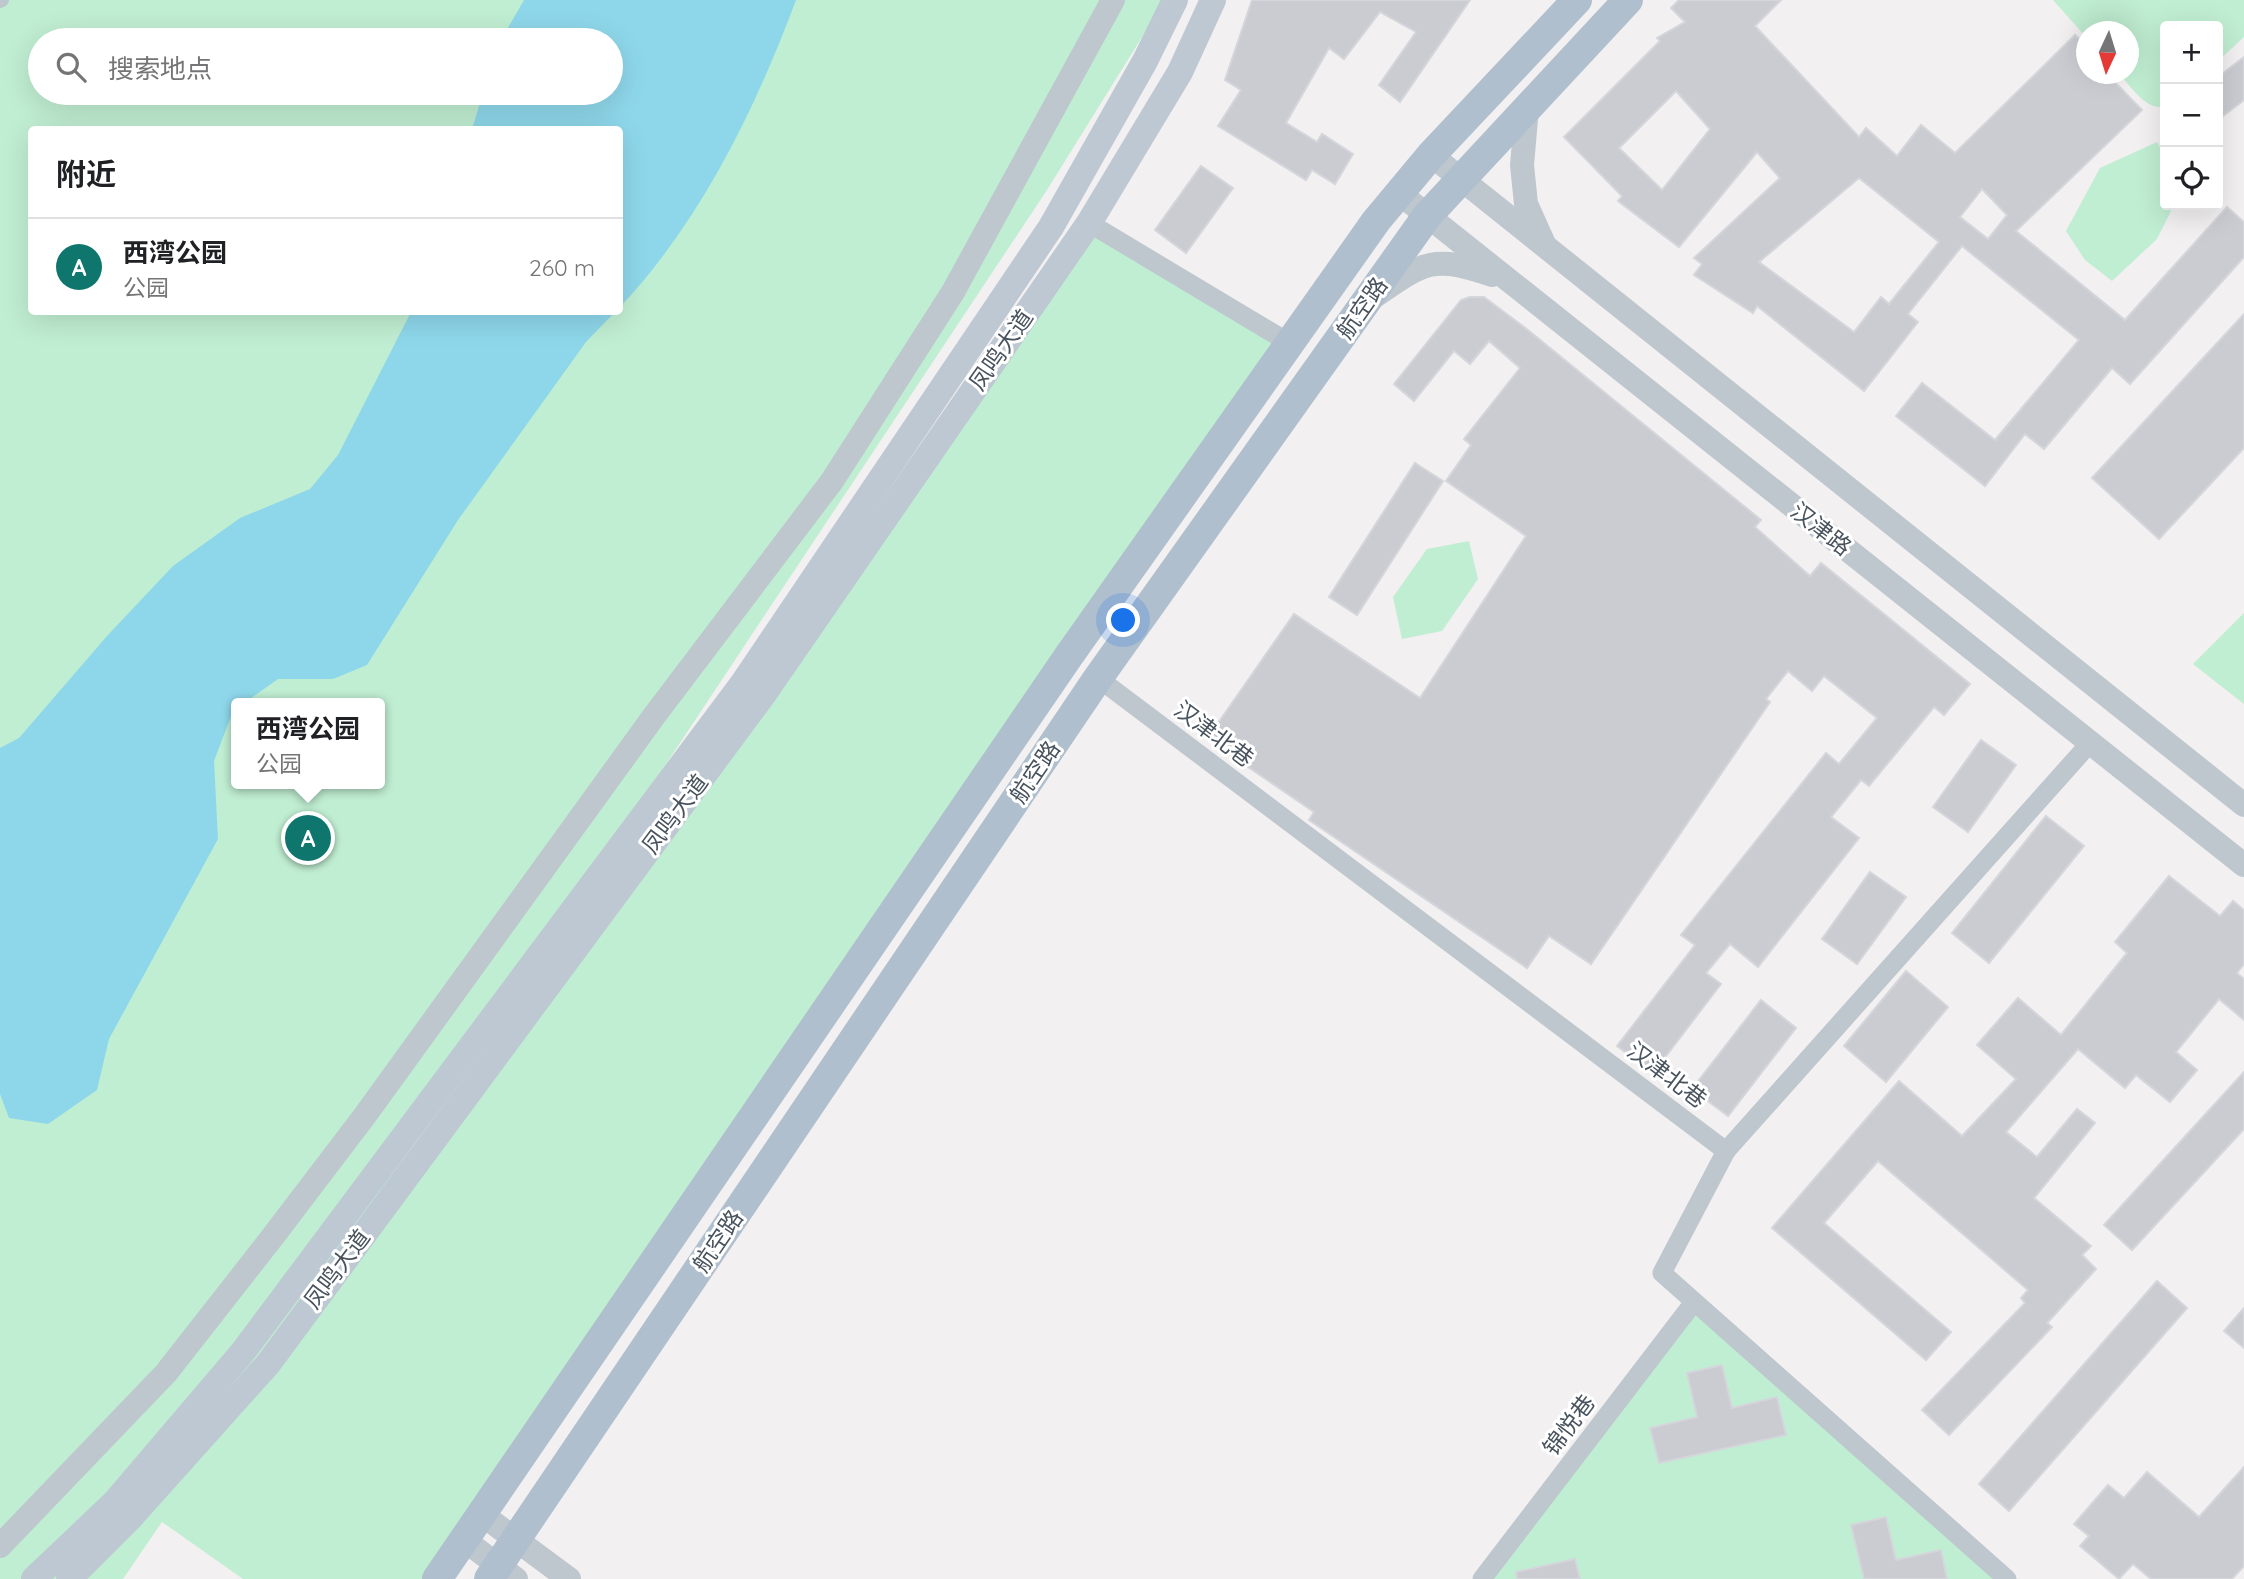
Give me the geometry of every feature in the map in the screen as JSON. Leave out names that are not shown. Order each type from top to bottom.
[{"type":"main road","name":"凤鸣大道","points":[[34,1579],[116,1502],[242,1353],[743,683],[1051,227],[1146,61],[1175,0]]},
{"type":"main road","name":"凤鸣大道","points":[[69,1579],[130,1518],[268,1364],[763,695],[1089,223],[1180,72],[1213,0]]},
{"type":"main road","name":"航空路","points":[[437,1579],[1061,668],[1399,193],[1431,155],[1577,0]]},
{"type":"main road","name":"航空路","points":[[501,1575],[516,1539],[1098,678],[1427,216],[1628,0]]},
{"type":"street","points":[[0,1546],[166,1373],[274,1235],[366,1114],[654,716],[832,481],[953,292],[1113,0]]},
{"type":"street","points":[[1527,108],[1522,165],[1526,204],[1546,248]]},
{"type":"street","name":"汉津路","points":[[1431,155],[2244,806]]},
{"type":"street","name":"汉津路","points":[[1399,193],[2244,865]]},
{"type":"street","points":[[1089,223],[1291,344]]},
{"type":"street","points":[[1366,302],[1415,268],[1454,262],[1508,280]]},
{"type":"street","name":"汉津北巷","points":[[1098,678],[1726,1151]]},
{"type":"street","points":[[2007,1579],[1662,1273],[1726,1151],[2090,743]]},
{"type":"street","name":"锦悦巷","points":[[1482,1579],[1694,1301]]},
{"type":"street","points":[[480,1513],[569,1579]]},
{"type":"street","points":[[463,1539],[501,1575]]},
{"type":"green space","points":[[0,0],[1165,0],[1047,190],[279,1347],[1089,223],[1291,344],[437,1579],[243,1579],[162,1522],[123,1579],[0,1579]]},
{"type":"green space","points":[[2053,0],[2244,0],[2244,37],[2223,56],[2223,21],[2160,21],[2160,107],[2145,101],[2128,84],[2139,84],[2139,21],[2076,21],[2076,26]]},
{"type":"green space","points":[[2157,142],[2160,148],[2160,210],[2172,210],[2157,239],[2112,281],[2085,260],[2066,231],[2100,168]]},
{"type":"green space","points":[[1469,541],[1478,579],[1442,631],[1402,639],[1393,597],[1427,549]]},
{"type":"green space","points":[[2244,613],[2244,704],[2193,664]]},
{"type":"green space","points":[[1694,1313],[2002,1579],[1488,1579]]},
{"type":"water","points":[[524,0],[796,0],[763,82],[723,162],[676,238],[623,304],[623,126],[473,126],[479,105],[623,105],[623,28],[508,28]]},
{"type":"water","points":[[409,315],[612,315],[586,342],[458,520],[367,665],[333,679],[278,679],[251,698],[231,698],[231,716],[214,761],[218,839],[109,1039],[97,1090],[48,1124],[9,1118],[0,1094],[0,748],[19,738],[107,636],[173,566],[240,518],[310,489],[338,455]]},
{"type":"building","points":[[1252,0],[1470,0],[1400,102],[1379,85],[1416,32],[1380,12],[1344,59],[1329,48],[1286,123],[1317,142],[1322,134],[1353,154],[1335,184],[1312,170],[1306,180],[1218,126],[1241,90],[1225,80]]},
{"type":"building","points":[[1679,0],[1781,0],[1755,26],[1859,137],[1866,128],[1897,156],[1921,125],[1955,153],[2075,35],[2076,84],[2117,84],[2142,110],[2016,231],[2125,320],[2227,207],[2244,222],[2244,257],[2130,384],[2112,368],[2044,449],[2025,434],[1985,486],[1896,416],[1922,383],[1995,440],[2079,340],[1962,246],[1908,314],[1918,322],[1864,391],[1757,306],[1753,313],[1694,275],[1702,264],[1694,258],[1780,178],[1757,152],[1679,247],[1618,201],[1622,196],[1564,137],[1660,41],[1657,38],[1685,22],[1671,8]],"holes":[[[1676,91],[1710,129],[1662,190],[1619,148]],[[1859,178],[1939,242],[1889,304],[1881,297],[1854,332],[1759,262]],[[1982,189],[2007,215],[1988,239],[1960,217]]]},
{"type":"building","points":[[2244,57],[2244,100],[2223,116],[2223,84],[2223,73]]},
{"type":"building","points":[[1201,166],[1233,188],[1186,253],[1155,230]]},
{"type":"building","points":[[1484,297],[1528,330],[1761,520],[1755,527],[1810,576],[1821,563],[1970,684],[1944,715],[1934,707],[1869,786],[1861,780],[1831,817],[1859,838],[1758,967],[1730,944],[1706,973],[1721,984],[1653,1073],[1617,1046],[1695,945],[1681,935],[1826,753],[1839,764],[1877,718],[1824,676],[1812,691],[1788,671],[1766,699],[1770,702],[1591,964],[1549,936],[1527,968],[1309,820],[1314,812],[1207,739],[1294,614],[1420,698],[1526,536],[1446,481],[1471,445],[1464,439],[1520,368],[1489,341],[1470,364],[1454,351],[1414,401],[1394,384],[1461,300]]},
{"type":"building","points":[[2244,314],[2244,448],[2159,539],[2092,478]]},
{"type":"building","points":[[1415,463],[1443,481],[1357,615],[1329,597]]},
{"type":"building","points":[[1981,740],[2016,765],[1968,832],[1933,807]]},
{"type":"building","points":[[2046,816],[2084,846],[1989,963],[1952,933]]},
{"type":"building","points":[[1870,872],[1906,897],[1857,964],[1822,939]]},
{"type":"building","points":[[2169,876],[2220,916],[2233,901],[2244,910],[2244,964],[2237,973],[2244,979],[2244,1020],[2219,999],[2176,1052],[2197,1070],[2170,1102],[2136,1075],[2125,1088],[2078,1049],[2006,1132],[2037,1157],[2077,1109],[2095,1123],[2034,1198],[2091,1246],[2082,1255],[2096,1269],[2047,1323],[2052,1327],[1949,1435],[1922,1410],[2025,1303],[2021,1298],[2028,1290],[1878,1161],[1824,1223],[1951,1332],[1926,1360],[1772,1228],[1899,1081],[1962,1136],[2016,1079],[1977,1045],[2018,998],[2061,1035],[2127,953],[2115,942]]},
{"type":"building","points":[[1906,971],[1948,1007],[1886,1082],[1844,1046]]},
{"type":"building","points":[[1761,1000],[1796,1028],[1728,1116],[1692,1089]]},
{"type":"building","points":[[2244,1072],[2244,1129],[2132,1250],[2104,1225]]},
{"type":"building","points":[[2157,1281],[2187,1308],[2009,1511],[1979,1484]]},
{"type":"building","points":[[2244,1308],[2244,1348],[2224,1331]]},
{"type":"building","points":[[1722,1365],[1732,1408],[1777,1397],[1786,1435],[1659,1463],[1650,1428],[1697,1417],[1687,1373]]},
{"type":"building","points":[[2244,1467],[2244,1566],[2232,1579],[2151,1579],[2133,1564],[2119,1579],[2080,1546],[2089,1536],[2074,1524],[2108,1485],[2124,1498],[2147,1472],[2199,1517]]},
{"type":"building","points":[[1886,1517],[1896,1560],[1941,1550],[1947,1579],[1864,1579],[1851,1525]]},
{"type":"building","points":[[1575,1559],[1580,1579],[1517,1579],[1516,1572]]},
{"type":"place","name":"西湾公园","points":[[308,838]]}]
